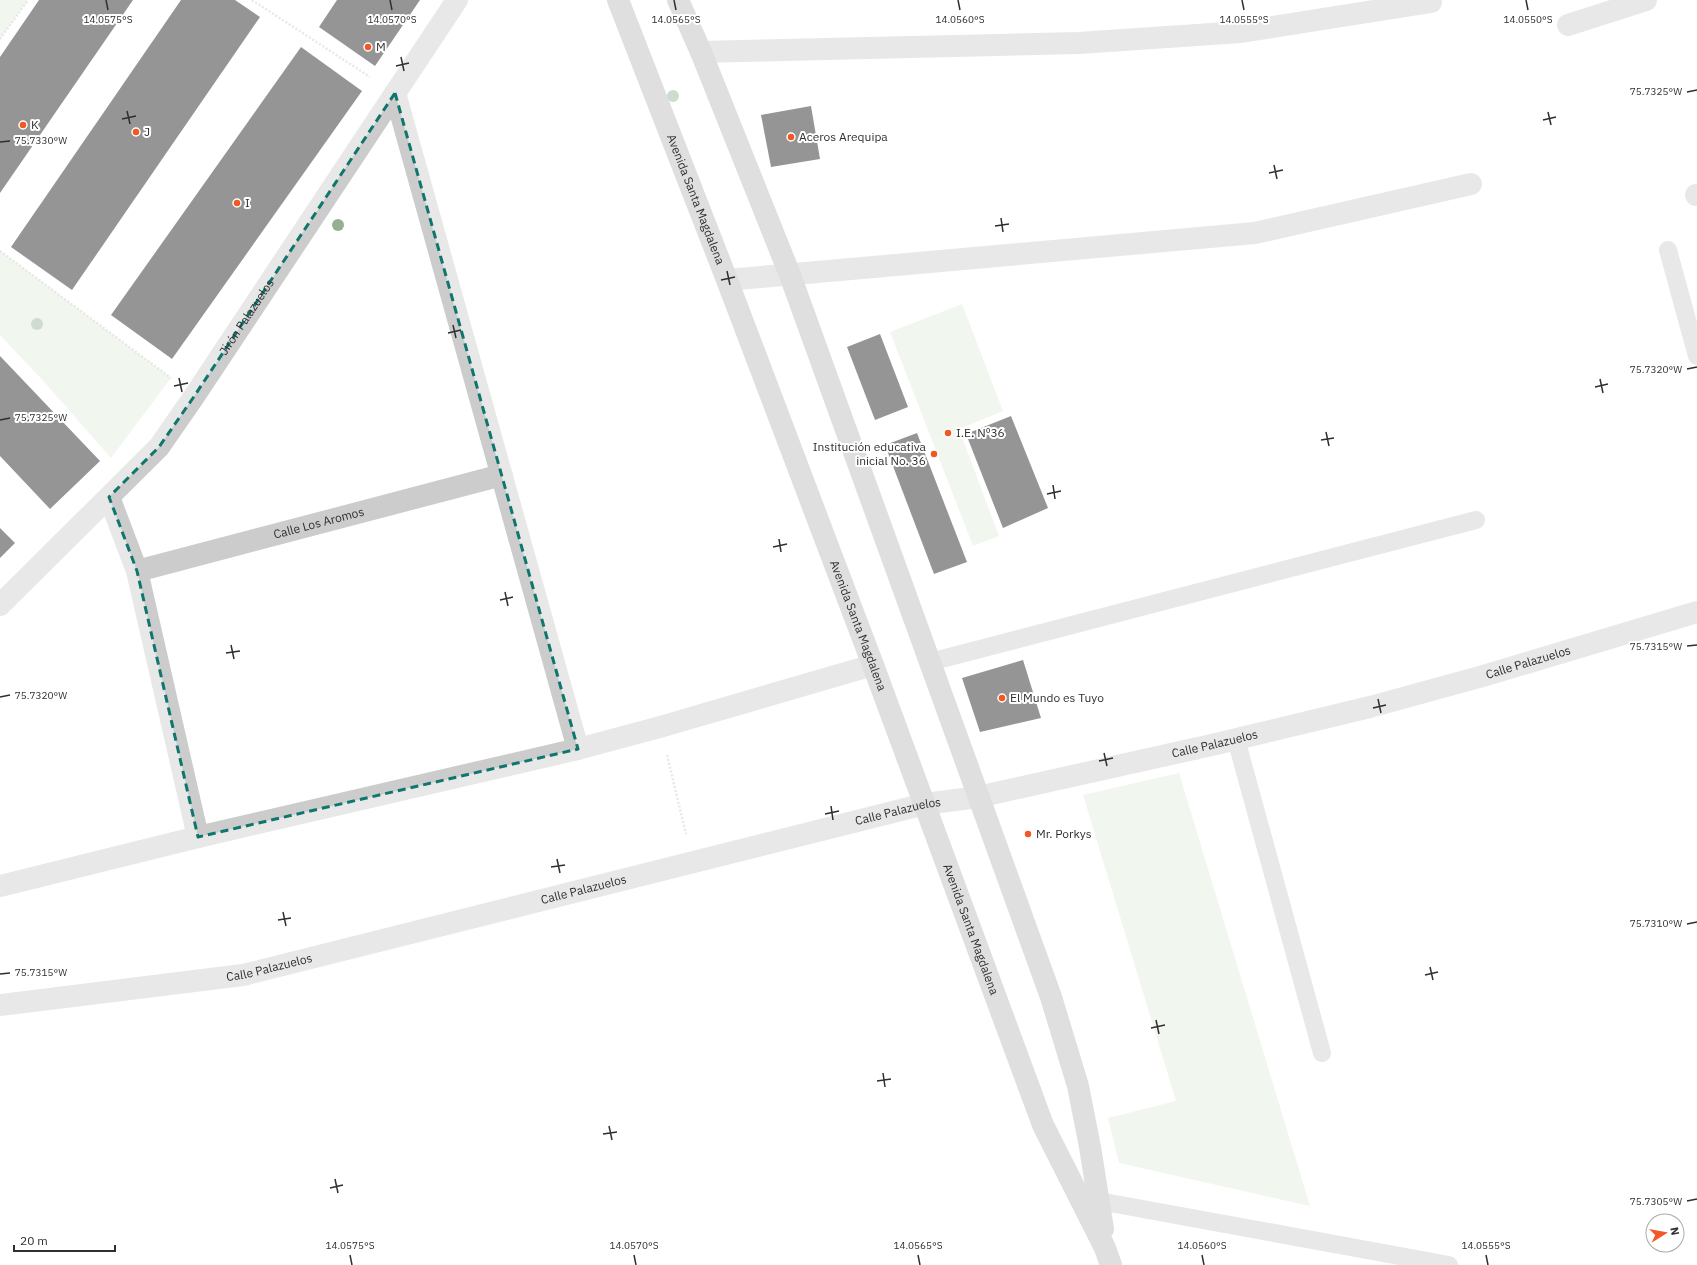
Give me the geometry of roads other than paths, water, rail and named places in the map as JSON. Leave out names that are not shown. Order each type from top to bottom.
[{"type":"main road","name":"Avenida Santa Magdalena","points":[[618,0],[727,280],[873,665],[1043,1126],[1108,1257]]},
{"type":"main road","name":"Avenida Santa Magdalena","points":[[678,0],[701,52],[790,275],[1051,997],[1078,1086],[1090,1147],[1108,1257]]},
{"type":"street","name":"Jirón Palazuelos","points":[[0,605],[159,447],[194,398],[457,0]]},
{"type":"street","points":[[1568,25],[1646,0]]},
{"type":"street","points":[[701,52],[1078,43],[1140,39],[1241,32],[1431,2]]},
{"type":"street","points":[[395,93],[578,749]]},
{"type":"street","points":[[727,280],[1255,233],[1471,184]]},
{"type":"street","name":"Calle Los Aromos","points":[[137,571],[502,475]]},
{"type":"street","points":[[109,497],[137,571],[198,837]]},
{"type":"street","name":"Calle Palazuelos","points":[[0,1005],[243,975],[925,804],[978,797],[1236,739],[1370,707],[1483,676],[1697,612]]},
{"type":"street","points":[[0,886],[198,837],[578,749],[660,727],[873,665]]},
{"type":"lane","points":[[1668,250],[1697,356]]},
{"type":"lane","points":[[930,662],[1476,520]]},
{"type":"lane","points":[[1236,739],[1322,1052]]},
{"type":"lane","points":[[1098,1201],[1449,1265]]},
{"type":"place","name":"M","points":[[368,47]]},
{"type":"place","name":"K","points":[[23,125]]},
{"type":"place","name":"J","points":[[136,132]]},
{"type":"place","name":"Aceros Arequipa","points":[[791,137]]},
{"type":"place","name":"I","points":[[237,203]]},
{"type":"place","name":"I.E. Nº36","points":[[948,433]]},
{"type":"place","name":"Institución educativa inicial No. 36","points":[[934,454]]},
{"type":"place","name":"El Mundo es Tuyo","points":[[1002,698]]},
{"type":"place","name":"Mr. Porkys","points":[[1028,834]]}]
